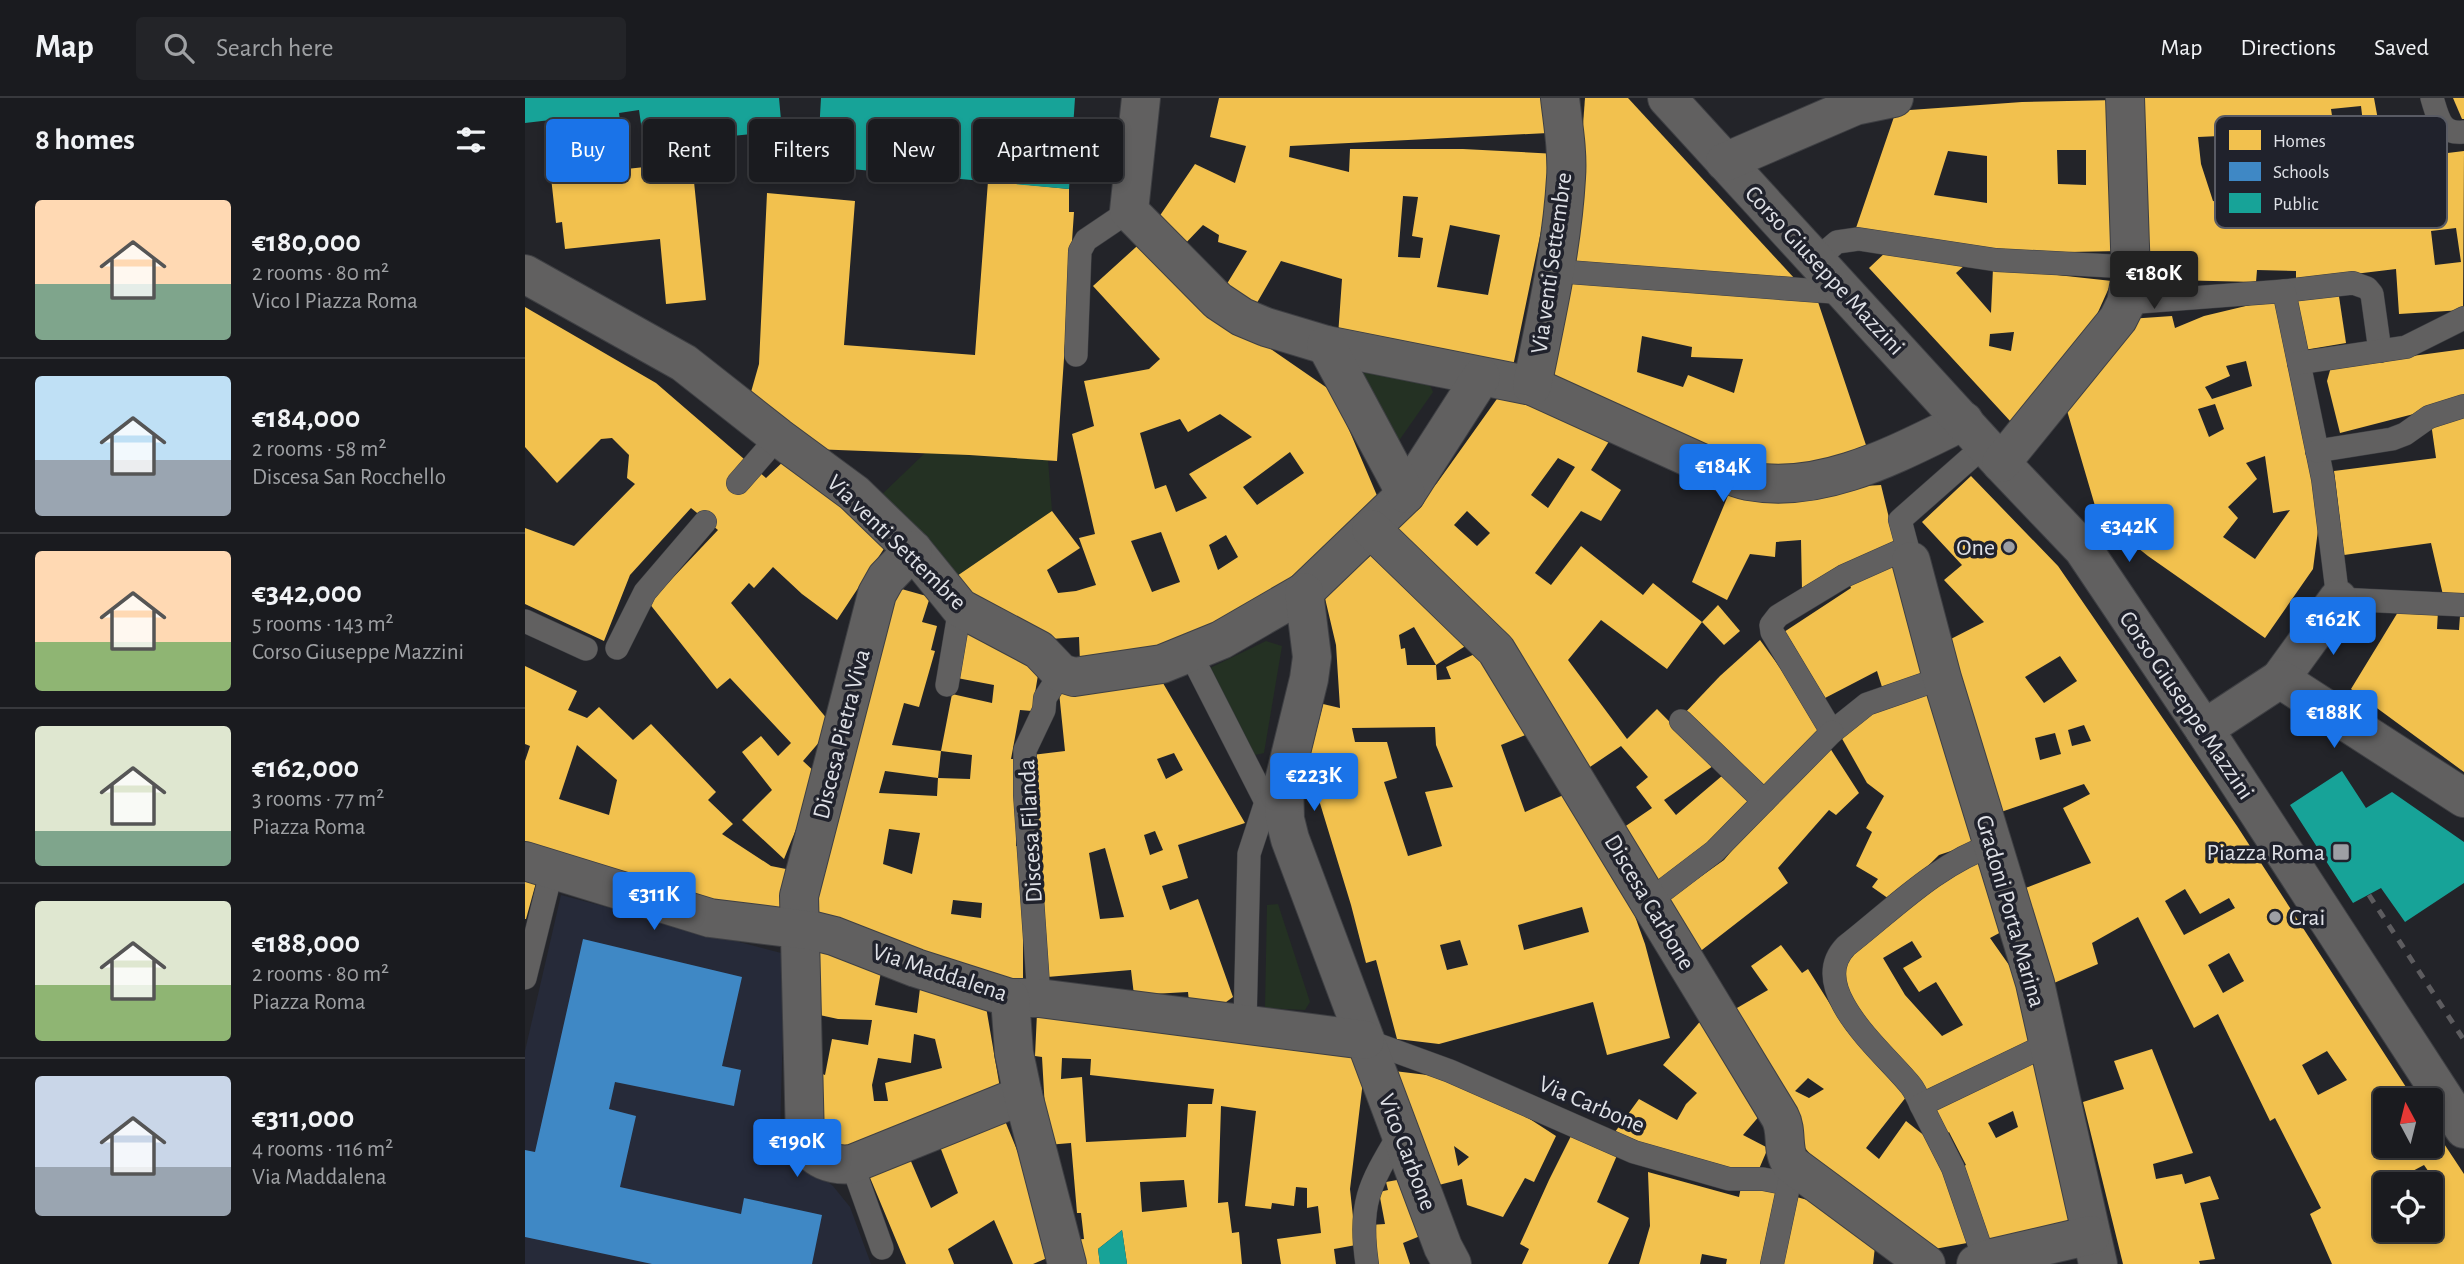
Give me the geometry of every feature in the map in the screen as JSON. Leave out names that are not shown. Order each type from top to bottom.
[{"type":"street","points":[[1140,98],[1129,211],[1218,300],[1242,317],[1326,345],[1532,386],[1717,470],[1747,481],[1777,484],[1849,471],[1885,459],[1983,443],[2118,319],[2129,285],[2125,98]]},
{"type":"street","name":"Via venti Settembre","points":[[1532,386],[1555,271],[1566,177],[1565,135],[1560,98]]},
{"type":"street","name":"Corso Giuseppe Mazzini","points":[[1667,98],[2083,549],[2204,729],[2464,1129]]},
{"type":"street","points":[[1725,162],[1855,106],[1894,98]]},
{"type":"street","name":"Via venti Settembre","points":[[525,274],[684,363],[854,493],[913,550],[960,608],[1039,650],[1061,673]]},
{"type":"street","points":[[1326,345],[1406,494]]},
{"type":"street","points":[[1061,673],[1075,677],[1162,664],[1221,640],[1304,592],[1406,494],[1482,377]]},
{"type":"street","name":"Discesa Carbone","points":[[1371,529],[1496,650],[1780,1117],[1787,1158],[1794,1177],[1926,1264]]},
{"type":"street","name":"Discesa Pietra Viva","points":[[852,1164],[835,1164],[821,1159],[812,1152],[805,1140],[799,896],[877,594],[886,578],[913,550]]},
{"type":"street","name":"Gradoni Porta Marina","points":[[1909,555],[1942,678],[2035,983],[2094,1250]]},
{"type":"street","name":"Vico Carbone","points":[[1304,592],[1312,657],[1309,679],[1283,781],[1275,801],[1443,1247],[1453,1264]]},
{"type":"street","points":[[2204,729],[2280,679],[2338,599]]},
{"type":"street","points":[[2280,679],[2464,798]]},
{"type":"street","name":"Via Maddalena","points":[[539,865],[710,918],[834,936],[916,968],[1024,998],[1365,1040]]},
{"type":"street","name":"Discesa Filanda","points":[[1024,998],[1014,1053],[1064,1263]]},
{"type":"street","points":[[852,1164],[1023,1095]]},
{"type":"street","points":[[1980,1262],[2094,1250]]},
{"type":"lane","points":[[2432,98],[2438,116]]},
{"type":"lane","points":[[2447,130],[2464,132]]},
{"type":"lane","points":[[1076,355],[1080,251],[1086,240],[1129,211]]},
{"type":"lane","points":[[1816,260],[1837,242],[1858,239],[1996,260],[2129,285],[2284,291],[2353,283],[2367,288],[2372,294],[2380,351]]},
{"type":"lane","points":[[1555,271],[1846,293]]},
{"type":"lane","points":[[2284,291],[2317,451],[2338,599],[2464,605]]},
{"type":"lane","points":[[2299,363],[2417,343],[2464,318]]},
{"type":"lane","points":[[2317,451],[2392,439],[2429,417],[2464,405]]},
{"type":"lane","points":[[738,483],[778,437]]},
{"type":"lane","points":[[1832,732],[1774,636],[1771,625],[1778,616],[1844,576],[1909,555],[1900,520],[1983,443]]},
{"type":"lane","points":[[617,648],[645,592],[705,522]]},
{"type":"lane","points":[[947,685],[960,608]]},
{"type":"lane","points":[[525,621],[586,649]]},
{"type":"lane","points":[[1190,653],[1275,801],[1249,854],[1245,1024]]},
{"type":"lane","name":"Discesa Filanda","points":[[1024,998],[1025,750],[1044,710],[1045,698],[1061,673]]},
{"type":"lane","points":[[1647,902],[1715,851],[1832,732],[1867,704],[1942,678]]},
{"type":"lane","points":[[1681,721],[1764,802]]},
{"type":"lane","points":[[1980,1262],[1953,1168],[1913,1088],[1854,1024],[1838,994],[1834,972],[1838,954],[1846,946],[1948,865],[1993,845]]},
{"type":"lane","points":[[525,978],[539,865]]},
{"type":"lane","name":"Via Carbone","points":[[1365,1040],[1451,1071],[1634,1152],[1729,1179],[1794,1177]]},
{"type":"lane","points":[[1921,1105],[2048,1044]]},
{"type":"lane","points":[[1367,1264],[1364,1225],[1367,1194],[1400,1133]]},
{"type":"lane","points":[[852,1164],[883,1248]]},
{"type":"lane","points":[[1772,1264],[1794,1177]]},
{"type":"shaded area","points":[[561,895],[785,954],[780,1134],[793,1164],[812,1169],[833,1186],[850,1207],[871,1264],[525,1264],[525,1051]]},
{"type":"green space","points":[[1362,369],[1430,385],[1433,392],[1398,442],[1356,376]]},
{"type":"green space","points":[[925,453],[1048,460],[1052,511],[954,578],[875,501]]},
{"type":"green space","points":[[1266,641],[1282,646],[1264,753],[1255,755],[1210,668]]},
{"type":"green space","points":[[1278,904],[1310,1002],[1305,1010],[1265,1008],[1267,905]]},
{"type":"building: Homes","points":[[1219,98],[1544,98],[1548,133],[1290,146],[1289,157],[1349,172],[1350,149],[1463,149],[1557,154],[1512,371],[1338,336],[1342,279],[1281,261],[1254,308],[1225,287],[1247,251],[1218,242],[1219,235],[1203,225],[1181,248],[1159,217],[1195,164],[1235,183],[1246,146],[1210,137]],"holes":[[[1403,196],[1418,197],[1412,236],[1423,238],[1420,258],[1398,257]],[[1450,225],[1500,235],[1488,295],[1437,287]]]},
{"type":"building: Homes","points":[[1585,98],[1628,98],[1795,279],[1573,261]]},
{"type":"building: Homes","points":[[2138,98],[2374,98],[2377,116],[2362,116],[2361,106],[2331,109],[2332,116],[2215,116],[2215,136],[2198,137],[2201,164],[2215,201],[2215,228],[2447,228],[2447,153],[2464,151],[2463,310],[2399,314],[2396,269],[2296,281],[2296,271],[2257,270],[2256,282],[2171,280],[2171,290],[2148,290]],"holes":[[[2456,228],[2461,262],[2435,265],[2431,231]]]},
{"type":"building: Homes","points":[[2453,98],[2464,98],[2464,119],[2462,119]]},
{"type":"building: Homes","points":[[2116,100],[2119,251],[2034,256],[1856,228],[1896,111],[2022,102]],"holes":[[[2057,150],[2086,150],[2086,185],[2058,184]],[[1948,151],[1987,156],[1987,203],[1934,195]]]},
{"type":"building: Homes","points":[[643,167],[643,182],[694,182],[706,300],[666,304],[660,239],[565,249],[562,222],[556,223],[552,182],[629,182],[629,169]]},
{"type":"building: Homes","points":[[988,182],[1069,189],[1069,212],[1074,212],[1057,461],[812,449],[749,399],[759,364],[767,193],[855,201],[844,345],[975,355]]},
{"type":"building: Homes","points":[[1146,238],[1255,338],[1333,392],[1381,505],[1293,587],[1221,632],[1080,662],[1079,637],[1036,640],[978,606],[954,578],[1052,511],[1080,548],[1047,570],[1058,593],[1096,585],[1079,538],[1095,534],[1072,434],[1094,426],[1084,381],[1149,369],[1160,359],[1093,286]],"holes":[[[1220,414],[1252,437],[1189,474],[1207,498],[1176,512],[1166,485],[1155,489],[1140,433],[1180,419],[1188,432]],[[1290,452],[1304,473],[1257,505],[1243,487]],[[1161,532],[1180,582],[1152,592],[1131,541]],[[1226,535],[1238,557],[1218,570],[1209,545]]]},
{"type":"building: Homes","points":[[1888,250],[1965,265],[1956,273],[1991,313],[1993,268],[2112,281],[2090,330],[2011,422],[1869,268]],"holes":[[[2014,332],[2011,351],[1989,346],[1990,334]]]},
{"type":"building: Homes","points":[[1569,279],[1816,296],[1869,454],[1769,474],[1545,383]],"holes":[[[1642,336],[1692,347],[1691,357],[1743,359],[1734,393],[1688,375],[1683,387],[1637,372]]]},
{"type":"building: Homes","points":[[2338,290],[2346,343],[2304,350],[2295,296]]},
{"type":"building: Homes","points":[[2275,299],[2321,507],[2313,569],[2265,638],[2148,556],[2098,516],[2063,397],[2129,319],[2172,316],[2175,328],[2204,316]],"holes":[[[2246,361],[2252,386],[2212,399],[2205,387],[2230,376],[2226,366]],[[2215,404],[2224,429],[2209,437],[2198,409]],[[2265,456],[2273,513],[2290,510],[2255,559],[2223,537],[2238,518],[2228,507],[2257,479],[2246,463]]]},
{"type":"building: Homes","points":[[525,307],[656,383],[766,478],[787,458],[891,538],[837,620],[802,594],[773,567],[754,588],[749,583],[731,603],[833,726],[803,761],[818,775],[784,859],[742,820],[772,790],[742,752],[761,736],[778,756],[791,743],[730,678],[717,689],[649,603],[718,530],[691,508],[630,575],[604,641],[525,604],[525,528],[574,546],[635,484],[627,478],[629,455],[612,438],[601,439],[557,483],[525,447]]},
{"type":"building: Homes","points":[[2464,349],[2464,401],[2340,433],[2327,381],[2331,367]]},
{"type":"building: Homes","points":[[1504,389],[1613,435],[1591,470],[1621,490],[1601,521],[1581,511],[1535,573],[1551,585],[1581,546],[1643,595],[1653,583],[1702,622],[1667,669],[1601,620],[1568,660],[1627,739],[1657,709],[1713,766],[1664,800],[1676,815],[1723,775],[1751,804],[1710,843],[1655,887],[1617,832],[1652,808],[1636,787],[1648,777],[1621,746],[1581,773],[1391,536],[1437,483]],"holes":[[[1558,458],[1575,467],[1548,508],[1531,495]],[[1467,511],[1490,533],[1477,546],[1454,525]]]},
{"type":"building: Homes","points":[[2464,412],[2464,596],[2443,595],[2431,543],[2344,555],[2334,471],[2436,458],[2431,423]]},
{"type":"building: Homes","points":[[1971,476],[2058,566],[2237,826],[2407,1088],[2373,1088],[2373,1158],[2443,1158],[2443,1142],[2464,1174],[2464,1264],[2332,1264],[2310,1214],[2321,1208],[2275,1118],[2270,1121],[2218,1014],[2194,1028],[2138,917],[2092,943],[2098,964],[2054,983],[2023,889],[2091,863],[2063,808],[2090,794],[2084,784],[1998,813],[1947,641],[1984,622],[1944,580],[1962,565],[1922,522]],"holes":[[[2060,656],[2077,681],[2044,703],[2025,677]],[[2084,725],[2091,741],[2072,746],[2068,730]],[[2055,733],[2061,754],[2040,760],[2035,738]],[[2185,889],[2200,914],[2229,898],[2235,908],[2184,935],[2165,901]],[[2229,953],[2244,981],[2223,993],[2208,965]],[[2327,1051],[2347,1080],[2318,1095],[2302,1065]]]},
{"type":"building: Homes","points":[[1881,485],[1896,547],[1802,590],[1801,540],[1776,542],[1775,557],[1750,554],[1727,600],[1692,582],[1732,486],[1800,490]]},
{"type":"building: Homes","points":[[1380,548],[1470,643],[1436,665],[1437,680],[1451,679],[1446,667],[1477,653],[1528,734],[1501,745],[1525,812],[1568,793],[1627,894],[1645,944],[1670,1038],[1607,1055],[1593,1002],[1439,1044],[1397,1039],[1376,960],[1366,963],[1308,764],[1323,704],[1340,708],[1336,645],[1324,594]],"holes":[[[1414,627],[1436,665],[1407,665],[1405,648],[1401,649],[1399,635]],[[1435,727],[1436,745],[1453,787],[1425,792],[1442,846],[1408,856],[1384,782],[1397,778],[1387,742],[1355,742],[1352,728]],[[1582,907],[1589,932],[1524,950],[1518,925]],[[1460,940],[1468,965],[1447,970],[1440,945]]]},
{"type":"building: Homes","points":[[1899,561],[1928,672],[1882,687],[1877,671],[1825,698],[1784,632],[1851,588],[1849,582]]},
{"type":"building: Homes","points":[[898,588],[930,597],[922,622],[937,626],[931,650],[935,651],[919,707],[904,703],[892,745],[941,751],[952,694],[992,703],[994,685],[957,678],[964,629],[1040,663],[1032,711],[1020,710],[1011,759],[1017,759],[1016,846],[1023,847],[1023,986],[807,914]],"holes":[[[941,751],[972,755],[970,779],[938,778]],[[885,771],[938,778],[937,796],[879,793]],[[889,829],[920,833],[912,874],[883,864]],[[953,900],[982,903],[981,918],[951,914]]]},
{"type":"building: Homes","points":[[1718,605],[1740,631],[1724,645],[1702,622]]},
{"type":"building: Homes","points":[[2438,611],[2437,629],[2459,630],[2460,616],[2464,616],[2464,772],[2351,689],[2398,612]]},
{"type":"building: Homes","points":[[1760,640],[1824,729],[1764,788],[1682,716],[1720,676]]},
{"type":"building: Homes","points":[[525,666],[577,691],[568,710],[587,718],[599,707],[633,740],[651,724],[716,792],[708,800],[733,824],[722,834],[771,866],[791,870],[784,914],[710,905],[525,844],[525,761],[530,746],[525,744]],"holes":[[[577,745],[617,780],[609,815],[559,799]]]},
{"type":"building: Homes","points":[[1160,678],[1245,823],[1178,845],[1188,878],[1162,886],[1170,910],[1198,899],[1233,997],[1222,1005],[1189,1002],[1188,992],[1134,995],[1131,970],[1047,977],[1032,755],[1065,751],[1059,692]],"holes":[[[1174,753],[1183,770],[1166,779],[1157,759]],[[1155,831],[1163,850],[1150,855],[1144,835]],[[1105,848],[1124,917],[1100,919],[1089,853]]]},
{"type":"building: Homes","points":[[1934,688],[1978,842],[1939,855],[1892,901],[1872,887],[1878,879],[1856,866],[1872,832],[1866,828],[1884,796],[1867,783],[1840,735],[1859,716]]},
{"type":"building: Homes","points":[[1828,745],[1859,793],[1836,815],[1829,810],[1778,868],[1788,883],[1698,953],[1662,904],[1724,860],[1773,801]]},
{"type":"building: Homes","points":[[1982,855],[2003,931],[1990,938],[2009,965],[2028,1007],[2034,1043],[1926,1095],[1864,1023],[1841,981],[1843,954]],"holes":[[[1912,941],[1922,957],[1903,968],[1919,992],[1936,982],[1963,1025],[1942,1036],[1905,995],[1883,958]]]},
{"type":"building: Homes","points":[[525,876],[537,879],[526,919],[525,919]]},
{"type":"building: Homes","points":[[1781,945],[1802,973],[1808,969],[1847,1031],[1910,1092],[1866,1148],[1879,1159],[1906,1121],[1936,1145],[1967,1243],[1929,1250],[1816,1161],[1800,1142],[1730,1012],[1768,990],[1751,966]],"holes":[[[1808,1078],[1824,1089],[1809,1098],[1795,1091]]]},
{"type":"building: Homes","points":[[820,946],[882,966],[875,1005],[917,1013],[921,980],[985,1001],[1001,1094],[839,1153],[817,1138],[817,1072],[825,1075],[832,1039],[868,1045],[872,1020],[838,1019],[815,1014],[815,981]],"holes":[[[914,1034],[935,1039],[942,1068],[885,1083],[888,1101],[874,1101],[872,1085],[878,1058],[911,1063]]]},
{"type":"building: Homes","points":[[1037,1013],[1366,1056],[1350,1189],[1356,1245],[1334,1249],[1336,1264],[1281,1264],[1277,1239],[1321,1233],[1318,1206],[1307,1208],[1307,1188],[1296,1187],[1294,1206],[1272,1203],[1271,1209],[1245,1206],[1256,1111],[1221,1106],[1218,1203],[1228,1202],[1232,1233],[1239,1232],[1242,1264],[1127,1264],[1122,1230],[1098,1249],[1100,1264],[1077,1264],[1072,1240],[1084,1239],[1081,1213],[1077,1213],[1071,1143],[1047,1145],[1042,1057],[1035,1056]],"holes":[[[1062,1058],[1091,1059],[1090,1075],[1214,1089],[1212,1104],[1188,1104],[1186,1137],[1086,1142],[1082,1077],[1061,1079]],[[1184,1180],[1187,1207],[1142,1212],[1140,1182]]]},
{"type":"building: Homes","points":[[1703,1018],[1767,1107],[1743,1135],[1768,1148],[1759,1169],[1736,1172],[1674,1156],[1615,1132],[1639,1099],[1677,1120],[1686,1104],[1697,1093],[1663,1065]]},
{"type":"building: Homes","points":[[2152,1049],[2193,1153],[2153,1164],[2156,1179],[2182,1174],[2185,1184],[2210,1176],[2219,1199],[2200,1203],[2215,1259],[2199,1261],[2200,1264],[2123,1264],[2083,1102],[2124,1089],[2114,1061]]},
{"type":"building: Homes","points":[[2036,1054],[2075,1225],[1987,1242],[1960,1168],[1966,1165],[1949,1132],[1944,1136],[1929,1106]],"holes":[[[2013,1111],[2018,1127],[1996,1138],[1988,1123]]]},
{"type":"building: Homes","points":[[1394,1071],[1444,1077],[1491,1094],[1556,1136],[1534,1182],[1525,1178],[1503,1217],[1467,1205],[1462,1179],[1431,1187]],"holes":[[[1454,1146],[1469,1157],[1458,1166]]]},
{"type":"building: Homes","points":[[1001,1111],[1059,1253],[1033,1264],[1013,1264],[994,1220],[948,1249],[954,1264],[906,1264],[866,1168],[907,1152],[931,1208],[958,1193],[937,1139]]},
{"type":"building: Homes","points":[[1571,1136],[1618,1153],[1597,1202],[1629,1218],[1608,1264],[1522,1264],[1529,1249],[1520,1244]]},
{"type":"building: Homes","points":[[1648,1172],[1739,1197],[1741,1187],[1779,1193],[1765,1264],[1726,1264],[1727,1259],[1702,1254],[1700,1264],[1639,1264],[1650,1226]]},
{"type":"building: Homes","points":[[1408,1178],[1430,1232],[1403,1243],[1410,1264],[1374,1264],[1370,1225],[1385,1224],[1379,1192],[1388,1190],[1386,1182]]},
{"type":"building: Homes","points":[[1793,1196],[1822,1204],[1876,1238],[1873,1264],[1777,1264]]},
{"type":"building: Schools","points":[[583,939],[742,977],[722,1066],[741,1070],[734,1106],[615,1082],[609,1109],[636,1116],[620,1187],[741,1214],[744,1198],[822,1215],[812,1264],[652,1264],[525,1237],[525,1150],[535,1152]]},
{"type":"building: Public","points":[[525,98],[779,98],[781,119],[749,119],[749,134],[735,136],[735,119],[643,119],[643,138],[639,110],[619,113],[620,119],[546,119],[525,123]]},
{"type":"building: Public","points":[[821,98],[1075,98],[1074,119],[973,119],[973,180],[959,179],[959,119],[868,119],[868,171],[854,169],[854,119],[820,119]]},
{"type":"building: Public","points":[[993,182],[1069,182],[1069,189]]},
{"type":"building: Public","points":[[2342,771],[2366,808],[2392,792],[2464,842],[2464,883],[2405,922],[2381,888],[2353,903],[2290,805]]},
{"type":"building: Public","points":[[1122,1230],[1127,1264],[1100,1264],[1098,1249]]},
{"type":"railway","points":[[2369,895],[2464,1040]]},
{"type":"place","name":"One","points":[[2009,547]]},
{"type":"place","name":"Piazza Roma","points":[[2341,852]]},
{"type":"place","name":"Crai","points":[[2275,917]]}]
